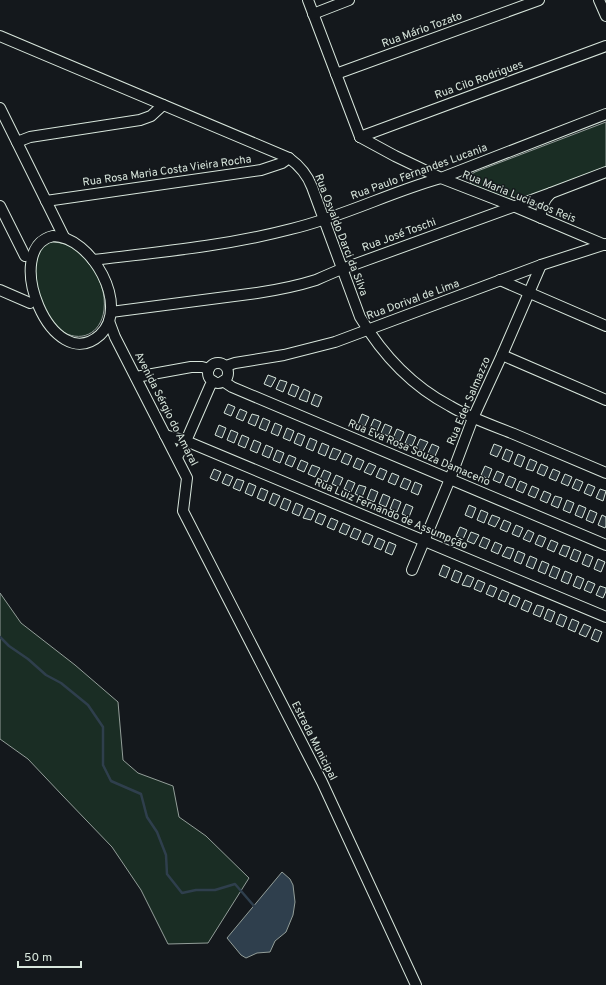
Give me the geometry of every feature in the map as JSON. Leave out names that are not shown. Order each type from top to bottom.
[{"type":"street","points":[[308,0],[360,137]]},
{"type":"street","points":[[313,14],[349,0]]},
{"type":"street","name":"Rua Mário Tozato","points":[[336,74],[538,0]]},
{"type":"street","points":[[600,0],[606,16]]},
{"type":"street","name":"Rua Osvaldo Darci da Silva","points":[[0,36],[289,158],[298,165],[306,175],[312,187],[360,317],[367,330],[390,359],[414,382],[450,407],[606,473]]},
{"type":"street","name":"Rua Cilo Rodrigues","points":[[360,137],[606,46]]},
{"type":"street","points":[[17,142],[30,136],[140,120],[151,116],[163,105]]},
{"type":"street","points":[[0,108],[64,237]]},
{"type":"street","name":"Rua Paulo Fernandes Lucania","points":[[94,260],[228,243],[293,229],[441,178],[606,114]]},
{"type":"street","name":"Rua Maria Lucia dos Reis","points":[[360,137],[441,178],[513,206],[605,245]]},
{"type":"street","name":"Rua Rosa Maria Costa Vieira Rocha","points":[[46,201],[261,170],[282,163],[289,158]]},
{"type":"street","name":"Rua José Toschi","points":[[110,316],[257,293],[316,280],[342,269],[606,172]]},
{"type":"street","points":[[541,218],[543,204],[551,193]]},
{"type":"street","points":[[1,210],[25,256],[25,285],[30,303],[41,320],[55,335],[64,340],[74,343],[85,342],[97,337],[102,332],[110,316],[111,303],[107,285],[94,260],[80,247],[64,237],[53,236],[43,239],[33,245],[25,256]]},
{"type":"street","name":"Rua Dorival de Lima","points":[[226,366],[235,363],[284,355],[335,342],[541,265],[605,245]]},
{"type":"street","name":"Rua Eder Salmazzo","points":[[412,570],[450,479],[473,418],[541,265]]},
{"type":"street","points":[[500,280],[606,326]]},
{"type":"street","points":[[0,290],[30,303]]},
{"type":"street","name":"Avenida Sérgio do Amaral","points":[[110,316],[116,337],[187,478],[183,511]]},
{"type":"street","points":[[502,355],[606,400]]},
{"type":"street","points":[[176,457],[186,441],[210,386],[218,381],[226,379],[228,372],[226,366],[216,363],[209,369],[209,376],[218,381]]},
{"type":"street","points":[[136,377],[191,367],[202,367],[209,369]]},
{"type":"street","name":"Rua Eva Rosa Souza Damaceno","points":[[218,381],[606,545]]},
{"type":"street","name":"Rua Luiz Fernando de Assumpção","points":[[165,435],[186,441],[606,618]]},
{"type":"street","name":"Estrada Municipal","points":[[183,511],[322,782],[416,985]]},
{"type":"green space","points":[[606,122],[606,167],[513,203],[473,186],[470,182],[470,176],[475,172]]},
{"type":"green space","points":[[53,242],[65,244],[74,248],[83,255],[97,274],[103,292],[104,310],[99,325],[94,331],[88,334],[75,336],[60,330],[38,306],[32,260],[46,243]]},
{"type":"green space","points":[[0,593],[21,623],[75,665],[118,702],[123,760],[138,773],[173,786],[179,817],[206,836],[249,878],[208,943],[168,944],[141,890],[112,847],[28,759],[0,739]]},
{"type":"water","points":[[282,872],[290,879],[293,885],[295,902],[293,915],[286,932],[275,941],[270,952],[257,953],[246,958],[241,955],[227,938]]},
{"type":"building","points":[[268,375],[276,378],[271,387],[264,384]]},
{"type":"building","points":[[280,380],[287,382],[283,392],[276,389]]},
{"type":"building","points":[[292,384],[299,387],[295,397],[288,394]]},
{"type":"building","points":[[304,389],[310,392],[307,402],[299,399]]},
{"type":"building","points":[[315,394],[322,397],[318,407],[311,404]]},
{"type":"building","points":[[228,404],[235,407],[231,416],[224,413]]},
{"type":"building","points":[[240,409],[247,412],[243,421],[236,418]]},
{"type":"building","points":[[252,414],[259,416],[255,426],[248,423]]},
{"type":"building","points":[[362,414],[369,417],[365,426],[358,424]]},
{"type":"building","points":[[263,418],[270,421],[266,431],[259,428]]},
{"type":"building","points":[[374,419],[381,422],[377,431],[370,428]]},
{"type":"building","points":[[275,423],[282,426],[278,436],[271,433]]},
{"type":"building","points":[[385,424],[392,427],[388,436],[381,433]]},
{"type":"building","points":[[219,425],[226,428],[222,438],[215,435]]},
{"type":"building","points":[[287,428],[294,431],[290,441],[283,438]]},
{"type":"building","points":[[397,429],[404,432],[400,441],[393,438]]},
{"type":"building","points":[[231,430],[238,433],[234,443],[227,440]]},
{"type":"building","points":[[298,433],[305,436],[301,446],[294,443]]},
{"type":"building","points":[[409,434],[416,437],[412,446],[405,443]]},
{"type":"building","points":[[242,435],[249,438],[245,448],[238,445]]},
{"type":"building","points":[[310,438],[317,441],[313,451],[306,448]]},
{"type":"building","points":[[420,439],[428,442],[423,451],[416,448]]},
{"type":"building","points":[[254,440],[261,443],[257,453],[250,450]]},
{"type":"building","points":[[322,443],[329,446],[325,456],[318,453]]},
{"type":"building","points":[[432,444],[439,447],[435,456],[428,453]]},
{"type":"building","points":[[494,444],[502,447],[497,457],[490,454]]},
{"type":"building","points":[[266,445],[273,448],[269,458],[262,455]]},
{"type":"building","points":[[333,448],[341,451],[336,460],[329,458]]},
{"type":"building","points":[[506,449],[513,452],[509,462],[502,459]]},
{"type":"building","points":[[277,450],[284,453],[280,463],[273,460]]},
{"type":"building","points":[[345,453],[352,456],[348,465],[341,462]]},
{"type":"building","points":[[518,454],[525,457],[521,467],[514,464]]},
{"type":"building","points":[[289,455],[296,458],[292,467],[285,464]]},
{"type":"building","points":[[357,458],[364,461],[360,470],[353,467]]},
{"type":"building","points":[[530,459],[537,462],[533,471],[526,469]]},
{"type":"building","points":[[301,460],[308,463],[304,472],[297,469]]},
{"type":"building","points":[[369,463],[376,466],[371,475],[364,472]]},
{"type":"building","points":[[541,464],[548,467],[544,476],[537,473]]},
{"type":"building","points":[[312,465],[320,468],[315,477],[308,474]]},
{"type":"building","points":[[485,466],[492,469],[488,479],[481,475]]},
{"type":"building","points":[[380,468],[387,471],[383,480],[376,477]]},
{"type":"building","points":[[214,469],[221,472],[217,481],[210,478]]},
{"type":"building","points":[[553,469],[560,472],[556,481],[549,478]]},
{"type":"building","points":[[324,470],[331,473],[327,482],[320,479]]},
{"type":"building","points":[[497,471],[504,474],[500,483],[493,480]]},
{"type":"building","points":[[392,473],[399,476],[395,485],[388,482]]},
{"type":"building","points":[[226,474],[233,477],[229,486],[222,483]]},
{"type":"building","points":[[565,474],[572,477],[568,486],[561,483]]},
{"type":"building","points":[[336,475],[343,478],[339,487],[332,484]]},
{"type":"building","points":[[509,476],[516,479],[512,488],[505,485]]},
{"type":"building","points":[[404,478],[411,481],[407,490],[400,487]]},
{"type":"building","points":[[237,479],[244,481],[240,491],[233,488]]},
{"type":"building","points":[[576,479],[583,482],[579,491],[572,488]]},
{"type":"building","points":[[348,480],[355,483],[351,492],[344,489]]},
{"type":"building","points":[[520,481],[527,484],[523,493],[516,490]]},
{"type":"building","points":[[415,482],[422,485],[418,495],[411,492]]},
{"type":"building","points":[[249,483],[256,486],[252,496],[245,493]]},
{"type":"building","points":[[588,484],[595,487],[591,496],[584,493]]},
{"type":"building","points":[[359,485],[366,487],[362,497],[355,494]]},
{"type":"building","points":[[532,486],[539,489],[535,498],[528,495]]},
{"type":"building","points":[[261,488],[268,491],[264,501],[257,498]]},
{"type":"building","points":[[371,489],[378,492],[374,502],[367,499]]},
{"type":"building","points":[[600,489],[606,491],[603,501],[596,498]]},
{"type":"building","points":[[544,491],[551,494],[547,503],[540,500]]},
{"type":"building","points":[[273,493],[280,496],[275,506],[269,503]]},
{"type":"building","points":[[383,494],[390,497],[386,507],[379,504]]},
{"type":"building","points":[[555,496],[562,498],[558,508],[551,505]]},
{"type":"building","points":[[284,498],[291,501],[287,511],[280,508]]},
{"type":"building","points":[[394,499],[401,502],[397,512],[390,509]]},
{"type":"building","points":[[567,500],[574,503],[570,513],[563,510]]},
{"type":"building","points":[[296,503],[303,506],[299,516],[292,513]]},
{"type":"building","points":[[406,504],[413,507],[409,517],[402,514]]},
{"type":"building","points":[[469,505],[476,508],[472,518],[465,515]]},
{"type":"building","points":[[579,505],[586,508],[582,518],[575,515]]},
{"type":"building","points":[[308,508],[315,511],[311,520],[303,518]]},
{"type":"building","points":[[481,510],[488,513],[484,523],[477,520]]},
{"type":"building","points":[[590,510],[597,513],[593,523],[586,520]]},
{"type":"building","points":[[319,513],[326,516],[322,525],[315,522]]},
{"type":"building","points":[[492,515],[500,518],[495,527],[488,524]]},
{"type":"building","points":[[602,515],[606,517],[605,528],[598,525]]},
{"type":"building","points":[[331,518],[338,521],[334,530],[327,527]]},
{"type":"building","points":[[504,520],[511,523],[507,532],[500,529]]},
{"type":"building","points":[[343,523],[350,526],[346,535],[339,532]]},
{"type":"building","points":[[516,525],[523,528],[519,537],[512,534]]},
{"type":"building","points":[[460,527],[467,530],[463,539],[456,536]]},
{"type":"building","points":[[354,528],[361,531],[357,540],[350,537]]},
{"type":"building","points":[[528,530],[534,533],[530,542],[523,539]]},
{"type":"building","points":[[471,532],[479,535],[474,544],[467,541]]},
{"type":"building","points":[[366,533],[373,536],[369,545],[362,542]]},
{"type":"building","points":[[539,535],[546,538],[542,547],[535,544]]},
{"type":"building","points":[[483,537],[490,540],[486,549],[479,546]]},
{"type":"building","points":[[378,538],[385,541],[381,550],[374,547]]},
{"type":"building","points":[[551,540],[558,543],[554,552],[547,549]]},
{"type":"building","points":[[389,542],[396,545],[392,555],[385,552]]},
{"type":"building","points":[[495,542],[502,545],[498,554],[491,551]]},
{"type":"building","points":[[563,545],[570,547],[566,557],[559,554]]},
{"type":"building","points":[[507,547],[514,549],[510,559],[502,556]]},
{"type":"building","points":[[574,549],[581,552],[577,562],[570,559]]},
{"type":"building","points":[[518,551],[525,554],[521,564],[514,561]]},
{"type":"building","points":[[586,554],[593,557],[589,567],[582,564]]},
{"type":"building","points":[[530,556],[537,559],[533,569],[526,566]]},
{"type":"building","points":[[598,559],[605,562],[601,572],[594,569]]},
{"type":"building","points":[[542,561],[549,564],[545,574],[538,571]]},
{"type":"building","points":[[443,565],[450,568],[446,578],[439,575]]},
{"type":"building","points":[[553,566],[560,569],[556,579],[549,576]]},
{"type":"building","points":[[455,570],[462,573],[458,583],[451,580]]},
{"type":"building","points":[[565,571],[572,574],[568,584],[561,581]]},
{"type":"building","points":[[467,575],[474,578],[470,587],[462,585]]},
{"type":"building","points":[[577,576],[584,579],[580,589],[573,586]]},
{"type":"building","points":[[478,580],[485,583],[481,592],[474,589]]},
{"type":"building","points":[[588,581],[595,584],[591,593],[584,590]]},
{"type":"building","points":[[490,585],[497,588],[493,597],[486,594]]},
{"type":"building","points":[[600,586],[606,588],[603,598],[596,595]]},
{"type":"building","points":[[502,590],[509,593],[505,602],[498,599]]},
{"type":"building","points":[[513,595],[520,598],[516,607],[509,604]]},
{"type":"building","points":[[525,600],[532,603],[528,612],[521,609]]},
{"type":"building","points":[[537,605],[544,607],[540,617],[533,614]]},
{"type":"building","points":[[548,609],[555,612],[551,622],[544,619]]},
{"type":"building","points":[[560,614],[567,617],[563,627],[556,624]]},
{"type":"building","points":[[572,619],[579,622],[575,632],[568,629]]},
{"type":"building","points":[[584,624],[591,627],[586,637],[579,634]]},
{"type":"building","points":[[595,629],[602,632],[598,642],[591,639]]},
{"type":"waterway","points":[[0,637],[9,646],[28,659],[46,675],[61,683],[88,705],[103,727],[103,765],[111,781],[141,794],[147,817],[157,832],[166,855],[167,874],[182,893],[196,890],[215,890],[235,884],[254,906]]}]
